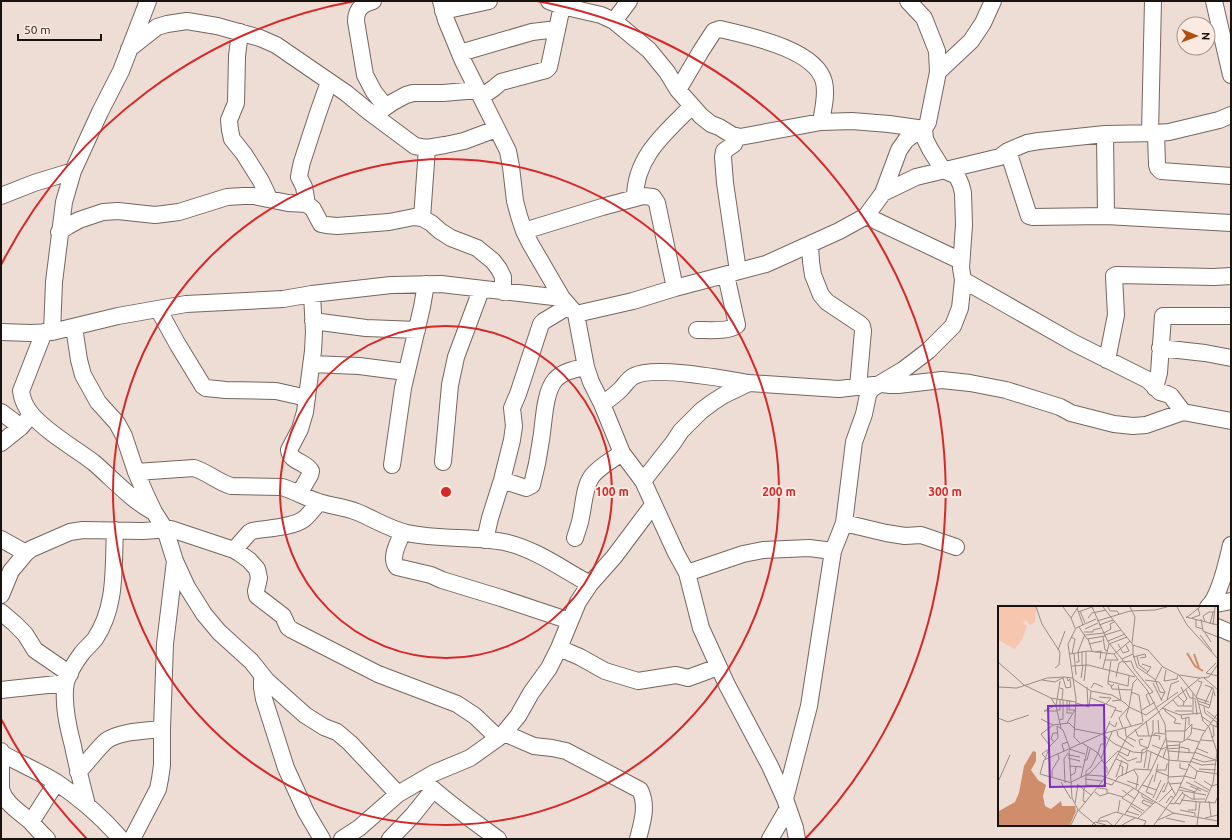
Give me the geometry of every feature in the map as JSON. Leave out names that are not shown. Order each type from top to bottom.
[{"type":"street","points":[[148,1],[121,70],[73,171],[64,202],[48,332],[21,390],[22,398],[31,415],[56,436],[93,462],[139,502],[154,512]]},
{"type":"street","points":[[373,1],[360,7],[356,21],[365,75],[374,92],[379,111]]},
{"type":"street","points":[[489,1],[442,6],[446,20],[460,53],[508,151],[515,201],[524,231],[569,306],[591,382],[602,404],[622,453],[643,481],[653,505],[687,573],[691,582],[701,628],[718,667],[770,766],[787,803],[797,839]]},
{"type":"street","points":[[614,21],[629,1]]},
{"type":"street","points":[[1,332],[48,332],[118,316],[186,304],[283,299],[312,294],[391,285],[441,284],[504,292],[569,306],[632,301],[766,264],[839,231],[866,216],[883,193],[899,150],[906,140],[924,129],[928,122],[938,72],[937,51],[924,18],[908,1]]},
{"type":"street","points":[[938,72],[971,41],[983,23],[993,1]]},
{"type":"street","points":[[1153,1],[1153,133],[1158,168],[1161,171],[1231,176]]},
{"type":"street","points":[[1214,1],[1231,75]]},
{"type":"street","points":[[379,111],[406,95],[413,93],[479,93],[494,88],[501,82],[546,70],[549,67],[557,29],[555,3],[589,7],[614,21],[649,50],[678,90],[692,106],[711,124],[736,137],[821,122],[852,121],[924,129]]},
{"type":"street","points":[[130,49],[158,27],[167,24],[187,21],[240,32],[276,45],[346,93],[379,111],[411,144],[418,147],[427,148],[464,141],[496,129]]},
{"type":"street","points":[[460,53],[532,32],[557,29]]},
{"type":"street","points":[[678,90],[714,31],[720,29],[782,47],[805,58],[815,65],[824,81],[825,93],[821,122]]},
{"type":"street","points":[[240,32],[237,56],[236,103],[230,120],[230,130],[234,143],[244,154],[261,181],[269,198]]},
{"type":"street","points":[[307,204],[304,187],[299,177],[300,171],[329,82]]},
{"type":"street","points":[[635,198],[636,181],[639,170],[652,147],[692,106]]},
{"type":"street","points":[[883,193],[916,177],[1000,157],[1008,151],[1027,143],[1105,134],[1168,132],[1227,120]]},
{"type":"street","points":[[770,839],[787,803],[809,706],[833,550],[844,523],[854,442],[864,414],[869,392],[871,389],[882,384],[928,351],[953,326],[960,308],[964,280],[960,268],[964,225],[963,193],[957,176],[944,170],[930,149],[925,139],[924,129]]},
{"type":"street","points":[[1105,134],[1106,216]]},
{"type":"street","points":[[697,330],[734,328],[737,325],[723,157],[724,151],[734,144],[736,137]]},
{"type":"street","points":[[422,218],[427,148]]},
{"type":"street","points":[[1008,151],[1029,216],[1106,216],[1231,223]]},
{"type":"street","points":[[1,196],[34,183],[73,171]]},
{"type":"street","points":[[60,232],[79,220],[107,212],[123,211],[155,215],[179,212],[227,197],[243,196],[269,198],[288,203],[307,204],[313,209],[321,224],[326,225],[337,226],[389,222],[414,217],[422,218],[451,238],[477,248],[493,261],[503,277],[504,292]]},
{"type":"street","points":[[524,231],[602,206],[635,198],[648,196],[654,197],[656,200],[676,288]]},
{"type":"street","points":[[866,216],[961,261]]},
{"type":"street","points":[[810,244],[813,275],[822,295],[827,302],[862,326],[863,331],[858,387]]},
{"type":"street","points":[[1107,360],[1116,315],[1114,276],[1231,276]]},
{"type":"street","points":[[964,280],[1074,343],[1148,380],[1160,392],[1171,396],[1183,412]]},
{"type":"street","points":[[392,465],[398,417],[406,372],[417,330],[426,284]]},
{"type":"street","points":[[443,462],[451,379],[459,347],[481,290]]},
{"type":"street","points":[[299,494],[310,475],[311,470],[292,458],[289,454],[289,450],[304,421],[312,364],[314,332],[312,294]]},
{"type":"street","points":[[485,540],[502,480],[513,430],[512,408],[541,324],[569,306]]},
{"type":"street","points":[[158,309],[178,345],[203,386],[206,388],[276,391],[307,398]]},
{"type":"street","points":[[1155,388],[1159,373],[1163,316],[1231,316]]},
{"type":"street","points":[[313,321],[366,328],[417,330]]},
{"type":"street","points":[[74,327],[83,375],[98,402],[117,423],[129,448],[136,472],[154,512],[165,529],[175,561],[187,587],[204,614],[219,632],[251,661],[262,676],[305,715],[324,727],[337,732],[350,743],[398,794]]},
{"type":"street","points":[[1160,348],[1231,358]]},
{"type":"street","points":[[312,364],[359,366],[406,372]]},
{"type":"street","points":[[502,480],[526,488],[532,485],[539,453],[546,406],[551,388],[555,380],[562,375],[586,366]]},
{"type":"street","points":[[602,404],[620,391],[635,375],[649,372],[675,372],[749,383],[839,389],[882,384],[898,385],[942,380],[1006,390],[1060,407],[1071,413],[1127,426],[1146,425],[1183,412],[1231,421]]},
{"type":"street","points":[[643,481],[681,431],[701,411],[724,395],[749,383]]},
{"type":"street","points":[[1,412],[21,427]]},
{"type":"street","points":[[1,443],[21,427],[31,415]]},
{"type":"street","points":[[575,538],[581,520],[586,488],[589,481],[599,469],[622,453]]},
{"type":"street","points":[[136,472],[194,468],[231,486],[282,487],[318,502],[356,512],[381,524],[403,532],[425,536],[502,542],[525,548],[590,584]]},
{"type":"street","points":[[234,550],[252,531],[296,523],[304,519],[318,502]]},
{"type":"street","points":[[390,839],[413,815],[434,773],[470,758],[501,735],[518,716],[560,648],[578,602],[590,584],[614,557],[653,505]]},
{"type":"street","points":[[844,523],[899,535],[921,535],[956,547]]},
{"type":"street","points":[[1,595],[11,571],[26,553],[31,549],[70,532],[83,530],[143,531],[165,529],[177,531],[234,550],[249,560],[257,569],[259,578],[256,591],[257,596],[283,616],[288,627],[292,630],[378,674],[457,704],[501,735],[542,748],[552,748],[566,751],[640,790],[644,807],[638,839]]},
{"type":"street","points":[[87,805],[68,729],[65,705],[68,678],[82,654],[94,640],[103,623],[110,603],[113,591],[115,530]]},
{"type":"street","points":[[403,532],[395,555],[395,563],[397,567],[431,575],[570,621]]},
{"type":"street","points":[[1,539],[26,553]]},
{"type":"street","points":[[1209,606],[1220,587],[1231,545]]},
{"type":"street","points":[[687,573],[743,554],[763,550],[809,548],[833,550]]},
{"type":"street","points":[[132,839],[158,789],[160,779],[162,765],[165,644],[175,561]]},
{"type":"street","points":[[1209,606],[1231,601]]},
{"type":"street","points":[[1,612],[25,634],[35,650],[68,678]]},
{"type":"street","points":[[1218,627],[1231,633]]},
{"type":"street","points":[[560,648],[606,671],[638,681],[676,675],[688,678],[718,667]]},
{"type":"street","points":[[262,676],[264,699],[286,768],[306,812],[322,839]]},
{"type":"street","points":[[1,690],[68,678]]},
{"type":"street","points":[[78,772],[106,741],[134,732],[162,729]]},
{"type":"street","points":[[47,839],[31,822],[9,803],[2,794],[1,752],[56,783],[87,805],[108,824],[121,839]]},
{"type":"street","points":[[31,822],[56,783]]},
{"type":"street","points":[[342,839],[359,828],[398,794],[428,785]]},
{"type":"street","points":[[428,785],[498,839]]}]
